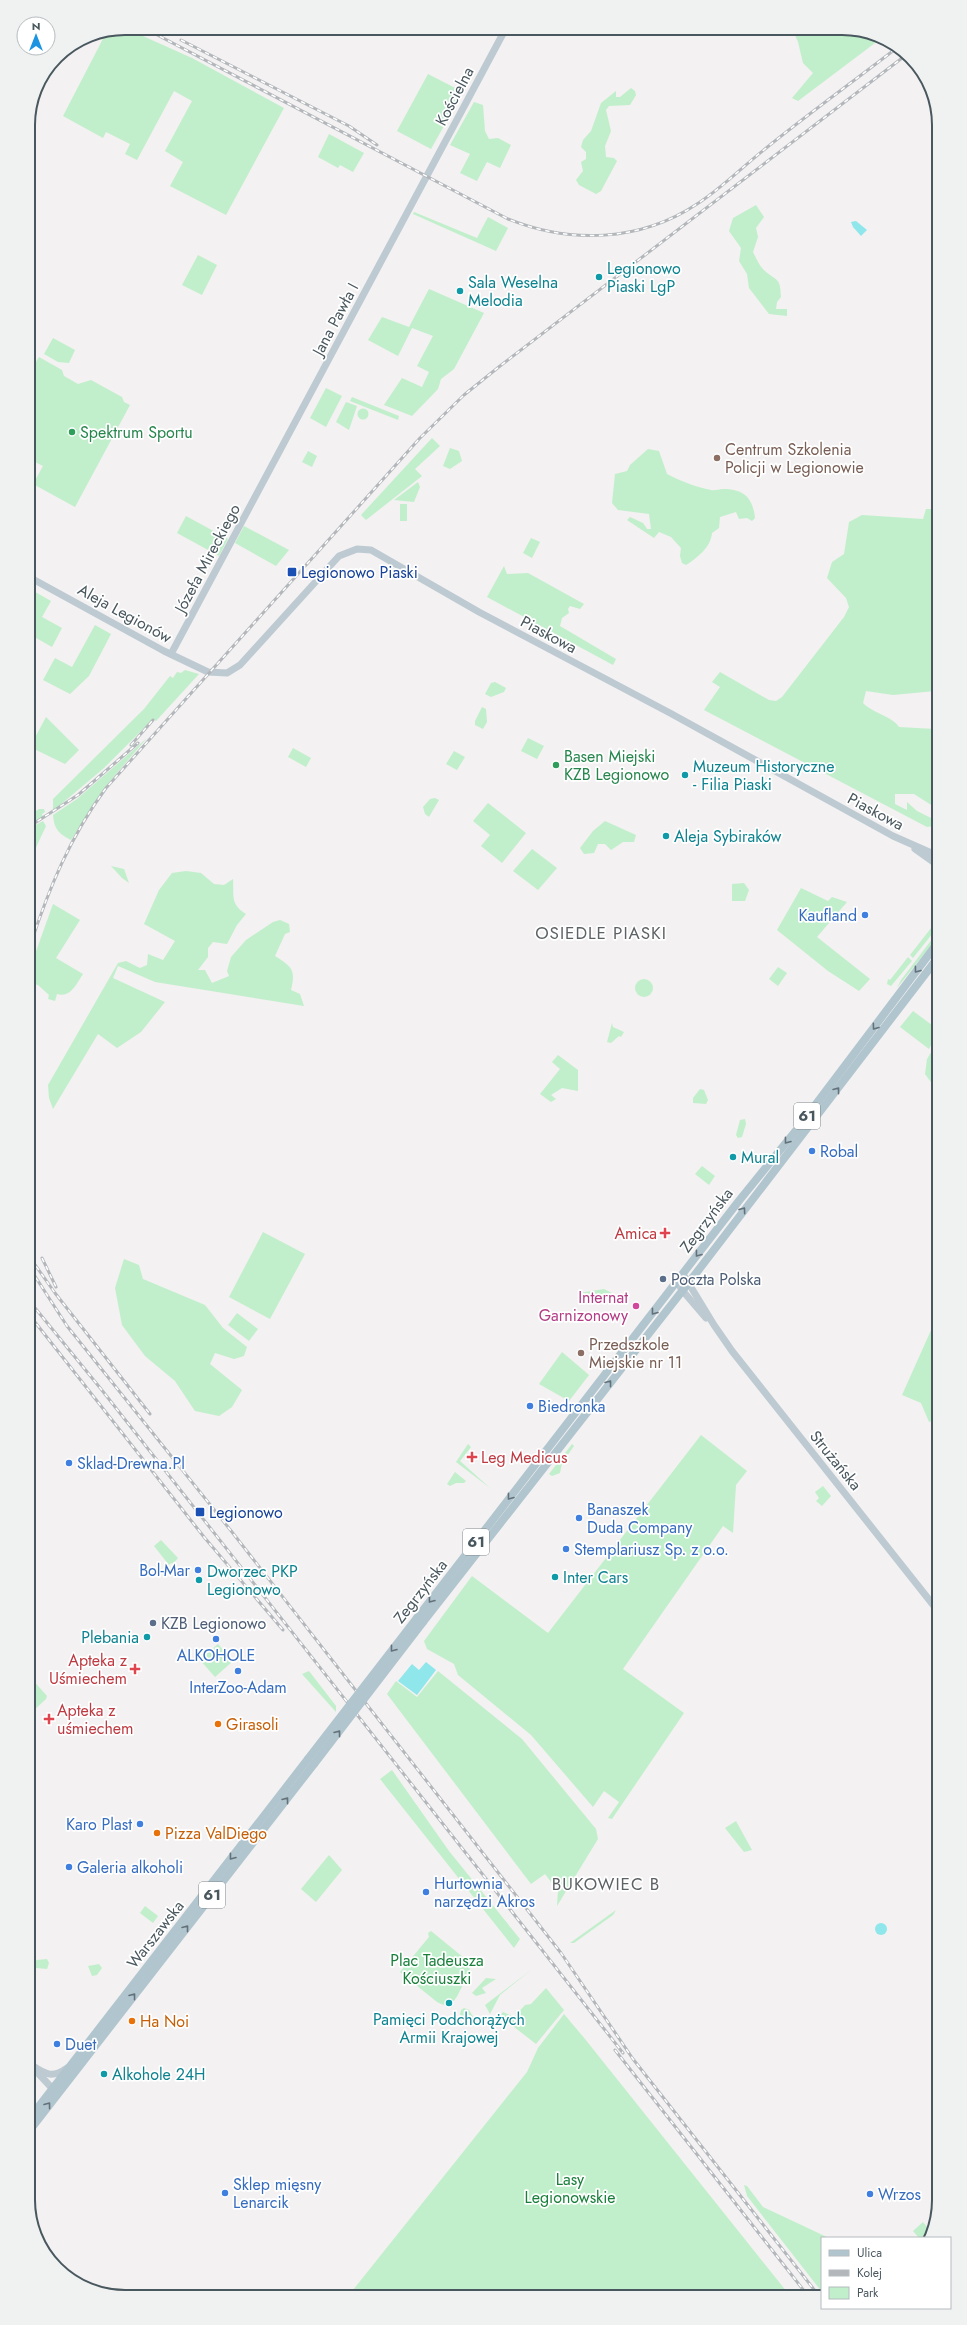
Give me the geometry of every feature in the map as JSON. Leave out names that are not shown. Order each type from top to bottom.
[{"type":"main road","name":"Zegrzyńska","points":[[311,1761],[680,1277],[808,1116],[932,950]]},
{"type":"main road","name":"Zegrzyńska","points":[[420,1620],[685,1287],[932,965]]},
{"type":"main road","name":"Warszawska","points":[[35,2111],[311,1761]]},
{"type":"main road","name":"Warszawska","points":[[35,2123],[311,1761]]},
{"type":"street","name":"Kościelna","points":[[427,177],[502,35]]},
{"type":"street","name":"Jana Pawła I","points":[[268,474],[427,177]]},
{"type":"street","name":"Józefa Mireckiego","points":[[171,654],[268,474]]},
{"type":"street","name":"Piaskowa","points":[[208,672],[227,673],[240,665],[339,556],[357,549],[371,550],[462,603],[670,713],[905,842],[932,853]]},
{"type":"street","name":"Aleja Legionów","points":[[35,580],[171,654],[208,672]]},
{"type":"street","name":"Piaskowa","points":[[905,842],[932,861]]},
{"type":"street","name":"Strużańska","points":[[680,1277],[685,1287],[714,1325],[932,1603]]},
{"type":"street","points":[[35,2067],[50,2076],[61,2072],[70,2066]]},
{"type":"street","points":[[35,2068],[53,2088],[64,2085]]},
{"type":"green space","points":[[125,35],[141,35],[192,58],[284,108],[226,215],[170,186],[183,162],[165,151],[192,101],[174,91],[137,160],[125,154],[130,144],[106,132],[103,138],[63,116],[104,38]]},
{"type":"green space","points":[[795,35],[848,35],[876,42],[798,101],[792,98],[813,73],[803,63]]},
{"type":"green space","points":[[428,74],[463,92],[431,149],[397,131]]},
{"type":"green space","points":[[631,88],[635,91],[636,95],[630,105],[609,106],[606,110],[611,131],[605,146],[606,157],[614,158],[617,161],[601,191],[596,194],[579,185],[576,180],[583,171],[581,162],[586,159],[586,152],[581,147],[583,140],[591,131],[601,103],[616,91],[616,97],[620,97]]},
{"type":"green space","points":[[474,102],[483,105],[485,131],[489,139],[498,138],[511,145],[500,168],[487,162],[477,181],[460,173],[470,154],[450,145]]},
{"type":"green space","points":[[329,134],[364,153],[353,172],[340,165],[338,168],[318,157]]},
{"type":"green space","points":[[756,205],[764,217],[756,228],[758,237],[753,252],[763,269],[778,281],[781,297],[777,302],[776,309],[787,309],[787,316],[769,314],[749,288],[747,274],[739,261],[741,248],[729,231],[733,218]]},
{"type":"green space","points":[[414,212],[477,238],[488,217],[508,228],[496,251],[413,214]]},
{"type":"green space","points":[[198,255],[217,265],[202,295],[182,285]]},
{"type":"green space","points":[[429,289],[484,313],[454,369],[441,379],[438,389],[412,416],[384,405],[402,378],[422,387],[429,372],[417,366],[433,336],[412,328],[398,356],[368,340],[382,317],[409,327]]},
{"type":"green space","points":[[53,338],[75,350],[69,363],[58,362],[44,354]]},
{"type":"green space","name":"Spektrum Sportu","points":[[39,357],[62,370],[64,376],[78,384],[91,380],[122,397],[124,402],[130,405],[75,507],[35,485],[35,480],[43,466],[35,462],[35,363]]},
{"type":"green space","points":[[326,388],[342,396],[326,427],[310,418]]},
{"type":"green space","points":[[352,397],[399,416],[398,420],[350,401]]},
{"type":"green space","points":[[346,402],[357,406],[349,430],[336,422]]},
{"type":"green space","points":[[363,408],[367,410],[369,414],[367,418],[363,420],[359,418],[357,414],[359,410]]},
{"type":"green space","points":[[432,438],[440,446],[415,469],[422,476],[366,520],[361,515]]},
{"type":"green space","points":[[450,448],[459,451],[462,461],[450,469],[443,466]]},
{"type":"green space","points":[[648,449],[659,451],[667,474],[677,479],[711,490],[730,489],[742,493],[750,500],[755,518],[752,521],[747,518],[739,519],[736,512],[720,517],[719,528],[712,533],[706,547],[695,559],[686,565],[682,563],[680,556],[681,548],[671,537],[659,532],[654,538],[627,520],[630,517],[643,523],[647,529],[651,529],[649,514],[618,510],[612,503],[615,474],[627,471],[630,465]]},
{"type":"green space","points":[[308,451],[317,456],[312,467],[302,462]]},
{"type":"green space","points":[[418,482],[420,487],[414,502],[394,500]]},
{"type":"green space","points":[[400,504],[407,504],[407,521],[400,521]]},
{"type":"green space","points":[[926,509],[932,509],[932,691],[893,695],[866,691],[863,703],[872,710],[892,720],[899,727],[932,729],[932,805],[914,794],[895,794],[895,804],[907,810],[907,802],[917,811],[932,818],[932,826],[927,827],[704,710],[720,687],[712,682],[720,672],[769,700],[776,701],[782,697],[844,617],[849,607],[846,598],[827,578],[832,562],[844,554],[849,522],[862,515],[923,519]]},
{"type":"green space","points":[[186,516],[228,539],[219,556],[177,533]]},
{"type":"green space","points":[[244,526],[289,550],[276,566],[235,543]]},
{"type":"green space","points":[[531,538],[540,542],[532,558],[523,553]]},
{"type":"green space","points":[[504,566],[507,574],[528,573],[584,604],[580,609],[570,606],[568,609],[569,613],[562,618],[560,626],[616,659],[613,665],[487,597]]},
{"type":"green space","points":[[35,592],[51,601],[42,617],[62,628],[52,647],[35,637]]},
{"type":"green space","points":[[95,625],[111,634],[89,676],[70,694],[43,680],[55,658],[72,667]]},
{"type":"green space","points":[[185,670],[199,674],[156,721],[153,719],[104,768],[53,811],[53,799],[144,709],[170,676],[173,678],[177,672],[181,673]]},
{"type":"green space","points":[[495,682],[506,688],[504,692],[491,697],[485,694],[491,683]]},
{"type":"green space","points":[[482,707],[486,709],[487,722],[483,729],[475,725],[475,721]]},
{"type":"green space","points":[[46,717],[79,750],[65,764],[35,749],[35,738]]},
{"type":"green space","points":[[147,738],[105,787],[71,840],[63,836],[56,827],[53,815],[77,799]]},
{"type":"green space","points":[[528,738],[544,746],[537,759],[521,751]]},
{"type":"green space","points":[[293,748],[311,758],[306,767],[288,757]]},
{"type":"green space","points":[[454,751],[465,757],[457,770],[446,764]]},
{"type":"green space","points":[[435,798],[439,800],[429,817],[425,814],[423,807],[430,799]]},
{"type":"green space","points":[[488,803],[526,833],[502,863],[481,846],[490,835],[473,821]]},
{"type":"green space","points":[[39,809],[44,809],[45,812],[42,814],[43,817],[35,821],[35,812]]},
{"type":"green space","points":[[43,821],[46,826],[35,850],[35,825]]},
{"type":"green space","points":[[605,821],[636,835],[634,842],[623,842],[611,850],[605,844],[598,844],[594,853],[584,854],[580,848],[593,831]]},
{"type":"green space","points":[[532,849],[557,868],[538,890],[513,871]]},
{"type":"green space","points":[[111,866],[124,869],[129,883],[122,878]]},
{"type":"green space","points":[[186,871],[201,873],[214,884],[224,885],[233,879],[233,895],[235,903],[237,907],[246,914],[237,925],[227,944],[213,942],[208,948],[208,957],[198,970],[205,970],[212,983],[229,976],[227,971],[231,957],[246,940],[273,922],[280,920],[289,924],[290,932],[285,934],[275,956],[291,969],[293,977],[291,990],[300,994],[304,1006],[155,982],[118,966],[113,978],[165,1002],[141,1032],[117,1048],[98,1034],[53,1109],[49,1098],[48,1085],[118,963],[126,961],[140,968],[147,965],[148,954],[163,960],[175,941],[144,924],[159,890],[172,873]]},
{"type":"green space","points":[[744,883],[749,890],[745,901],[732,901],[732,884]]},
{"type":"green space","points":[[801,888],[828,901],[832,897],[847,902],[817,937],[870,979],[859,991],[828,971],[777,930]]},
{"type":"green space","points":[[53,904],[80,920],[56,958],[83,974],[70,992],[62,995],[57,994],[55,1001],[48,999],[49,995],[38,985],[35,984],[35,954]]},
{"type":"green space","points":[[932,927],[932,934],[913,958],[910,955]]},
{"type":"green space","points":[[932,939],[932,944],[897,988],[901,980]]},
{"type":"green space","points":[[908,957],[912,961],[891,986],[887,984],[888,979],[890,980]]},
{"type":"green space","points":[[778,967],[787,973],[778,986],[769,979]]},
{"type":"green space","points":[[644,979],[650,982],[653,988],[650,994],[644,997],[638,994],[635,988],[638,982]]},
{"type":"green space","points":[[913,1011],[932,1025],[932,1043],[929,1049],[900,1027]]},
{"type":"green space","points":[[612,1023],[613,1027],[624,1032],[621,1037],[619,1036],[611,1043],[607,1042]]},
{"type":"green space","points":[[932,1051],[932,1084],[925,1074],[927,1059]]},
{"type":"green space","points":[[558,1055],[578,1070],[578,1091],[562,1088],[551,1095],[556,1099],[551,1102],[540,1094],[560,1069],[552,1062]]},
{"type":"green space","points":[[700,1089],[704,1090],[708,1100],[706,1104],[693,1103],[693,1098]]},
{"type":"green space","points":[[745,1119],[746,1124],[742,1137],[738,1138],[736,1135],[740,1120]]},
{"type":"green space","points":[[702,1166],[715,1176],[709,1185],[695,1174]]},
{"type":"green space","points":[[263,1232],[305,1254],[270,1319],[229,1297]]},
{"type":"green space","points":[[124,1259],[139,1265],[143,1279],[205,1305],[223,1328],[247,1347],[244,1356],[234,1359],[215,1353],[210,1364],[242,1390],[232,1407],[219,1416],[195,1411],[175,1381],[145,1356],[122,1325],[115,1288]]},
{"type":"green space","points":[[604,1289],[612,1293],[601,1304],[579,1293]]},
{"type":"green space","points":[[237,1313],[258,1329],[249,1341],[228,1325]]},
{"type":"green space","points":[[932,1328],[932,1421],[929,1422],[921,1403],[902,1395]]},
{"type":"green space","points":[[562,1352],[589,1375],[569,1401],[539,1384]]},
{"type":"green space","points":[[701,1435],[747,1471],[736,1485],[733,1533],[723,1526],[623,1669],[684,1713],[612,1819],[608,1818],[619,1802],[604,1791],[593,1807],[531,1735],[458,1675],[454,1664],[427,1649],[424,1641],[472,1576],[548,1633]]},
{"type":"green space","points":[[468,1444],[471,1447],[460,1461],[490,1488],[456,1462]]},
{"type":"green space","points":[[572,1444],[574,1446],[562,1463],[560,1473],[552,1476],[549,1474]]},
{"type":"green space","points":[[455,1472],[466,1481],[464,1483],[456,1483],[450,1486],[447,1484]]},
{"type":"green space","points":[[823,1486],[831,1496],[822,1506],[816,1501],[819,1498],[815,1492]]},
{"type":"green space","points":[[161,1540],[178,1558],[173,1564],[171,1563],[169,1565],[154,1546]]},
{"type":"green space","points":[[218,1644],[233,1661],[215,1677],[200,1660]]},
{"type":"green space","points":[[309,1671],[336,1706],[336,1712],[302,1674]]},
{"type":"green space","points":[[438,1671],[522,1739],[596,1829],[598,1839],[557,1906],[558,1891],[545,1874],[531,1884],[387,1694],[396,1681],[417,1697]]},
{"type":"green space","points":[[35,1682],[47,1696],[46,1699],[35,1709]]},
{"type":"green space","points":[[392,1770],[449,1851],[520,1939],[514,1948],[380,1779]]},
{"type":"green space","points":[[736,1821],[752,1850],[744,1852],[725,1828]]},
{"type":"green space","points":[[329,1855],[342,1870],[316,1902],[301,1889]]},
{"type":"green space","points":[[145,1906],[158,1916],[153,1923],[140,1913]]},
{"type":"green space","points":[[616,1910],[613,1915],[574,1943],[570,1943]]},
{"type":"green space","name":"Plac Tadeusza Kościuszki","points":[[431,1931],[469,1962],[470,1975],[457,1997],[449,2004],[444,2005],[437,2002],[400,1972],[429,1937],[428,1933]]},
{"type":"green space","points":[[47,1959],[49,1963],[47,1969],[36,1968],[35,1962]]},
{"type":"green space","points":[[99,1964],[102,1968],[97,1975],[92,1976],[88,1966]]},
{"type":"green space","points":[[531,1970],[500,1995],[490,2014],[485,2005]]},
{"type":"green space","points":[[486,1978],[496,1979],[482,1988],[486,1993],[476,1996],[472,1993]]},
{"type":"green space","points":[[546,1988],[564,2010],[536,2044],[500,2016],[503,2012],[514,2017],[525,2005],[531,2004]]},
{"type":"green space","points":[[464,2008],[469,2010],[474,2018],[471,2025],[466,2023],[460,2015],[461,2010]]},
{"type":"green space","name":"Lasy Legionowskie","points":[[564,2014],[785,2290],[353,2290],[527,2072],[538,2048]]},
{"type":"green space","points":[[744,2185],[747,2186],[763,2207],[827,2237],[821,2237],[821,2290],[820,2290],[747,2196]]},
{"type":"green space","points":[[923,2222],[927,2227],[924,2237],[918,2237],[913,2231]]},
{"type":"water","points":[[856,221],[867,230],[861,236],[853,227],[851,222]]},
{"type":"water","points":[[426,1662],[436,1670],[417,1695],[398,1681],[412,1664],[419,1670]]},
{"type":"water","points":[[881,1923],[885,1925],[887,1929],[885,1933],[881,1935],[877,1933],[875,1929],[877,1925]]},
{"type":"railway","points":[[157,35],[508,219],[556,233],[580,235],[604,235],[628,232],[652,226],[675,217],[715,191],[756,156],[893,51]]},
{"type":"railway","points":[[181,40],[349,126],[377,145]]},
{"type":"railway","points":[[35,932],[53,883],[71,844],[93,806],[106,788],[420,438],[464,395],[500,366],[902,58]]},
{"type":"railway","points":[[131,745],[153,720]]},
{"type":"railway","points":[[35,823],[78,795],[138,743]]},
{"type":"railway","points":[[42,1258],[56,1287]]},
{"type":"railway","points":[[35,1265],[55,1293],[150,1414]]},
{"type":"railway","points":[[35,1276],[67,1326],[232,1532],[561,1953],[633,2059],[814,2290]]},
{"type":"railway","points":[[35,1308],[101,1389],[623,2053]]},
{"type":"railway","points":[[35,1322],[204,1537],[283,1630]]},
{"type":"railway","points":[[615,2050],[803,2290]]},
{"type":"place","name":"Legionowo Piaski LgP","points":[[599,277]]},
{"type":"place","name":"Sala Weselna Melodia","points":[[460,291]]},
{"type":"place","name":"Spektrum Sportu","points":[[72,432]]},
{"type":"place","name":"Centrum Szkolenia Policji w Legionowie","points":[[717,458]]},
{"type":"place","name":"Legionowo Piaski","points":[[292,572]]},
{"type":"place","name":"Basen Miejski KZB Legionowo","points":[[556,765]]},
{"type":"place","name":"Muzeum Historyczne - Filia Piaski","points":[[685,775]]},
{"type":"place","name":"Aleja Sybiraków","points":[[666,836]]},
{"type":"place","name":"Kaufland","points":[[865,915]]},
{"type":"place","name":"Robal","points":[[812,1151]]},
{"type":"place","name":"Mural","points":[[733,1157]]},
{"type":"place","name":"Amica","points":[[665,1233]]},
{"type":"place","name":"Poczta Polska","points":[[663,1279]]},
{"type":"place","name":"Internat Garnizonowy","points":[[636,1306]]},
{"type":"place","name":"Przedszkole Miejskie nr 11","points":[[581,1353]]},
{"type":"place","name":"Biedronka","points":[[530,1406]]},
{"type":"place","name":"Leg Medicus","points":[[472,1457]]},
{"type":"place","name":"Sklad-Drewna.Pl","points":[[69,1463]]},
{"type":"place","name":"Legionowo","points":[[200,1512]]},
{"type":"place","name":"Banaszek Duda Company","points":[[579,1518]]},
{"type":"place","name":"Stemplariusz Sp. z o.o.","points":[[566,1549]]},
{"type":"place","name":"Bol-Mar","points":[[198,1570]]},
{"type":"place","name":"Inter Cars","points":[[555,1577]]},
{"type":"place","name":"Dworzec PKP Legionowo","points":[[199,1580]]},
{"type":"place","name":"KZB Legionowo","points":[[153,1623]]},
{"type":"place","name":"Plebania","points":[[147,1637]]},
{"type":"place","name":"ALKOHOLE","points":[[216,1639]]},
{"type":"place","name":"Apteka z Uśmiechem","points":[[135,1669]]},
{"type":"place","name":"InterZoo-Adam","points":[[238,1671]]},
{"type":"place","name":"Apteka z uśmiechem","points":[[49,1719]]},
{"type":"place","name":"Girasoli","points":[[218,1724]]},
{"type":"place","name":"Karo Plast","points":[[140,1824]]},
{"type":"place","name":"Pizza ValDiego","points":[[157,1833]]},
{"type":"place","name":"Galeria alkoholi","points":[[69,1867]]},
{"type":"place","name":"Hurtownia narzędzi Akros","points":[[426,1892]]},
{"type":"place","name":"Pamięci Podchorążych Armii Krajowej","points":[[449,2003]]},
{"type":"place","name":"Ha Noi","points":[[132,2021]]},
{"type":"place","name":"Duet","points":[[57,2044]]},
{"type":"place","name":"Alkohole 24H","points":[[104,2074]]},
{"type":"place","name":"Sklep mięsny Lenarcik","points":[[225,2193]]},
{"type":"place","name":"Wrzos","points":[[870,2194]]},
{"type":"district","name":"OSIEDLE PIASKI","points":[[601,933]]},
{"type":"district","name":"BUKOWIEC B","points":[[606,1884]]}]
